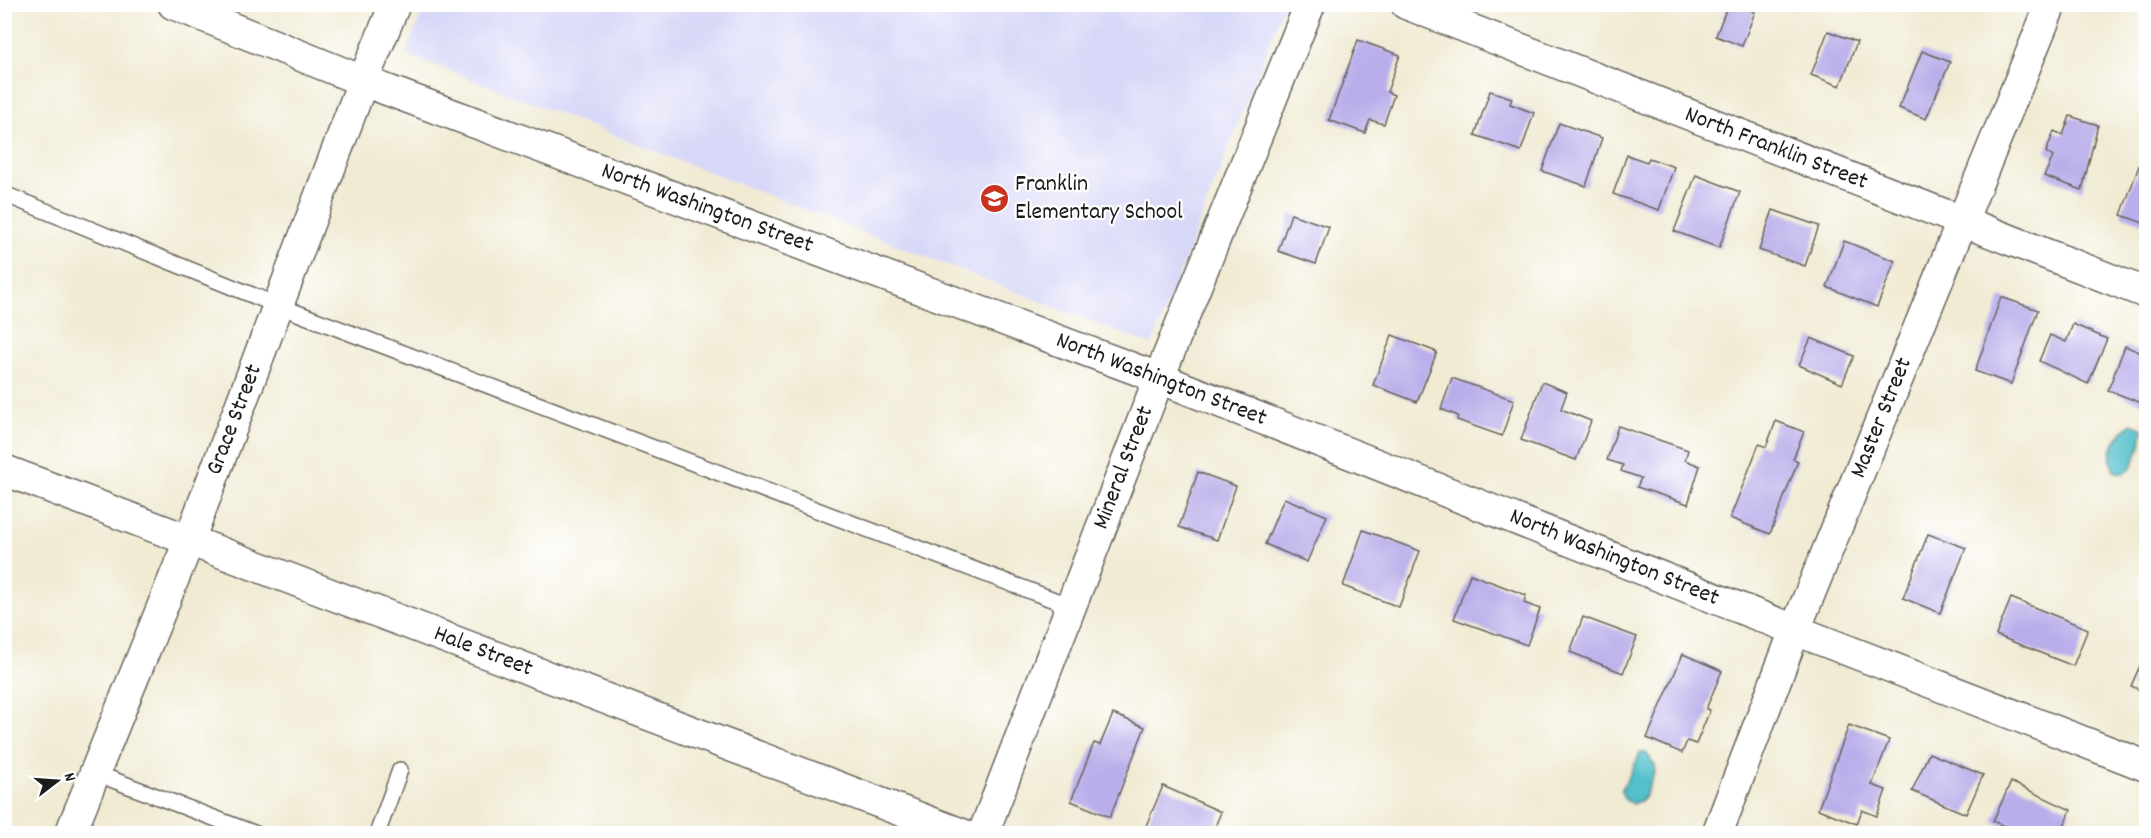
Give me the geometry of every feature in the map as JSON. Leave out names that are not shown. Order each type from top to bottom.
[{"type":"street","name":"North Washington Street","points":[[173,4],[363,81],[1159,378],[1795,630],[2146,766]]},
{"type":"street","name":"Grace Street","points":[[70,834],[189,541],[394,4]]},
{"type":"street","name":"Mineral Street","points":[[983,834],[1159,378],[1310,4]]},
{"type":"street","name":"North Franklin Street","points":[[1406,4],[2146,293]]},
{"type":"street","name":"Master Street","points":[[1717,834],[1795,630],[2051,4]]},
{"type":"street","name":"Hale Street","points":[[4,470],[962,834]]},
{"type":"lane","points":[[4,194],[279,306],[1070,606]]},
{"type":"lane","points":[[377,834],[400,770]]},
{"type":"lane","points":[[95,773],[256,834]]},
{"type":"shaded area","name":"Franklin Elementary School","points":[[425,4],[1284,5],[1152,345],[406,54]]},
{"type":"water","points":[[2132,423],[2143,429],[2141,446],[2130,470],[2119,473],[2113,469],[2111,452],[2119,436]]},
{"type":"water","points":[[1640,752],[1646,753],[1655,765],[1655,771],[1645,796],[1641,801],[1632,803],[1625,800],[1621,791]]},
{"type":"building","points":[[1728,4],[1735,4],[1755,12],[1742,46],[1716,36]]},
{"type":"building","points":[[1828,31],[1857,42],[1840,86],[1811,75]]},
{"type":"building","points":[[1358,40],[1400,55],[1387,92],[1394,95],[1384,124],[1370,120],[1365,133],[1329,120]]},
{"type":"building","points":[[1922,51],[1950,62],[1926,119],[1899,108]]},
{"type":"building","points":[[1490,91],[1512,98],[1510,104],[1534,113],[1521,151],[1475,135]]},
{"type":"building","points":[[2070,116],[2098,125],[2082,190],[2044,176],[2053,157],[2046,152],[2054,131],[2063,135]]},
{"type":"building","points":[[1559,123],[1602,138],[1586,186],[1542,171]]},
{"type":"building","points":[[1627,155],[1647,162],[1649,158],[1674,167],[1659,210],[1613,194]]},
{"type":"building","points":[[2139,166],[2146,169],[2146,224],[2121,215]]},
{"type":"building","points":[[1696,175],[1740,192],[1719,248],[1674,231]]},
{"type":"building","points":[[1773,210],[1819,226],[1805,266],[1759,250]]},
{"type":"building","points":[[1291,214],[1329,227],[1316,264],[1278,251]]},
{"type":"building","points":[[1844,241],[1895,261],[1877,307],[1827,287]]},
{"type":"building","points":[[2001,297],[2038,310],[2011,384],[1975,371]]},
{"type":"building","points":[[2073,324],[2107,339],[2088,384],[2039,361],[2050,335],[2066,342]]},
{"type":"building","points":[[1392,335],[1437,352],[1417,402],[1373,385]]},
{"type":"building","points":[[1811,338],[1854,356],[1842,384],[1799,365]]},
{"type":"building","points":[[2125,346],[2146,355],[2146,405],[2108,390]]},
{"type":"building","points":[[1452,378],[1514,400],[1502,436],[1457,420],[1458,416],[1441,409]]},
{"type":"building","points":[[1542,382],[1567,392],[1561,409],[1591,421],[1576,460],[1521,440]]},
{"type":"building","points":[[1776,421],[1804,432],[1793,459],[1798,461],[1770,534],[1730,518],[1759,444],[1766,447]]},
{"type":"building","points":[[1618,426],[1688,450],[1685,460],[1700,466],[1688,504],[1637,487],[1641,478],[1621,471],[1623,465],[1607,460]]},
{"type":"building","points":[[1198,472],[1236,486],[1217,540],[1179,527]]},
{"type":"building","points":[[1284,498],[1327,516],[1307,562],[1265,544]]},
{"type":"building","points":[[1363,530],[1420,551],[1399,607],[1343,586]]},
{"type":"building","points":[[1928,534],[1966,548],[1940,613],[1903,598]]},
{"type":"building","points":[[1470,574],[1526,595],[1524,603],[1540,609],[1527,645],[1454,619]]},
{"type":"building","points":[[2011,598],[2088,629],[2073,666],[1996,635]]},
{"type":"building","points":[[1583,617],[1637,637],[1623,673],[1570,652]]},
{"type":"building","points":[[1683,654],[1722,671],[1706,709],[1710,710],[1696,744],[1687,741],[1682,753],[1647,738]]},
{"type":"building","points":[[2143,659],[2146,660],[2146,693],[2131,686]]},
{"type":"building","points":[[1113,714],[1145,727],[1110,817],[1071,801],[1094,743],[1100,745]]},
{"type":"building","points":[[1849,725],[1889,740],[1872,785],[1886,790],[1877,816],[1862,810],[1857,824],[1818,809]]},
{"type":"building","points":[[1929,753],[1983,775],[1966,814],[1912,791]]},
{"type":"building","points":[[2011,782],[2071,810],[2060,834],[2020,834],[1993,821]]},
{"type":"building","points":[[1163,786],[1221,812],[1212,834],[1158,834],[1145,828]]},
{"type":"place","name":"Franklin Elementary School","points":[[994,199]]}]
